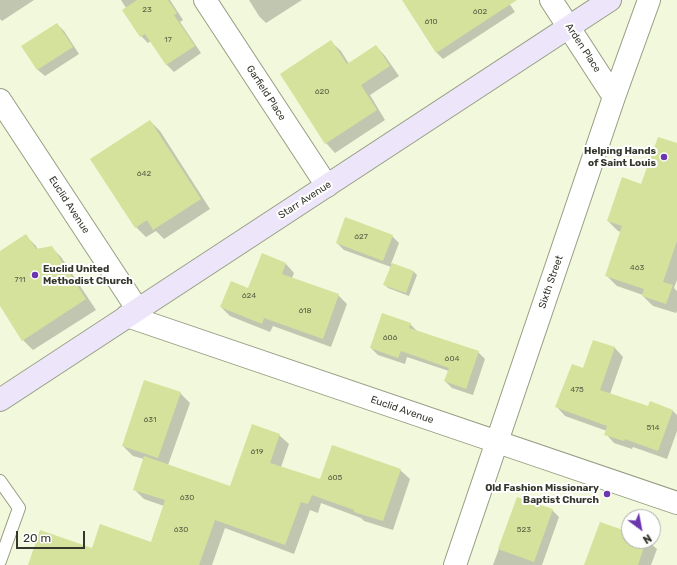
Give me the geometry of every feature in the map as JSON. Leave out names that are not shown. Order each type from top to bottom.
[{"type":"main road","name":"Starr Avenue","points":[[0,400],[610,0]]},
{"type":"street","name":"Garfield Place","points":[[205,0],[327,186]]},
{"type":"street","name":"Arden Place","points":[[551,0],[614,97]]},
{"type":"street","name":"Sixth Street","points":[[455,565],[614,97],[649,0]]},
{"type":"street","name":"Euclid Avenue","points":[[0,100],[133,313],[677,504]]},
{"type":"lane","points":[[0,481],[19,508],[0,561]]},
{"type":"building","points":[[137,0],[168,0],[177,13],[174,15],[195,46],[166,65],[145,34],[140,37],[122,10]]},
{"type":"building","points":[[402,0],[517,0],[436,53]]},
{"type":"building","points":[[57,23],[73,47],[37,70],[21,46]]},
{"type":"building","points":[[331,40],[347,64],[376,45],[390,66],[361,85],[377,110],[325,144],[280,74]]},
{"type":"building","points":[[150,120],[201,199],[153,230],[147,220],[135,228],[90,159]]},
{"type":"building","points":[[658,137],[677,143],[677,241],[663,282],[673,285],[666,304],[642,296],[644,289],[605,276],[622,226],[607,221],[622,177],[641,184]]},
{"type":"building","points":[[345,217],[393,235],[383,261],[336,243]]},
{"type":"building","name":"Euclid United Methodist Church","points":[[26,234],[36,249],[52,246],[86,299],[22,341],[0,306],[0,251]]},
{"type":"building","points":[[262,253],[286,263],[282,274],[339,294],[323,339],[264,318],[262,324],[220,307],[231,281],[248,288]]},
{"type":"building","points":[[392,263],[414,271],[406,293],[383,285]]},
{"type":"building","points":[[382,313],[411,323],[409,328],[479,351],[466,389],[444,381],[449,368],[401,351],[398,358],[370,348]]},
{"type":"building","points":[[593,340],[615,347],[600,390],[648,406],[650,401],[673,410],[658,451],[625,439],[624,441],[604,435],[607,426],[555,407],[572,364],[583,368]]},
{"type":"building","points":[[144,380],[181,392],[158,458],[122,446]]},
{"type":"building","points":[[252,424],[280,434],[270,463],[320,479],[332,445],[401,469],[383,521],[354,512],[354,510],[312,495],[308,504],[301,502],[285,545],[215,520],[199,565],[28,565],[40,530],[92,548],[100,524],[151,542],[165,500],[133,490],[144,456],[230,486]]},
{"type":"building","points":[[517,497],[553,509],[534,562],[498,549]]},
{"type":"building","points":[[600,522],[621,529],[621,549],[643,549],[638,565],[584,565]]},
{"type":"place","name":"Helping Hands of Saint Louis","points":[[664,157]]},
{"type":"place","name":"Euclid United Methodist Church","points":[[35,275]]},
{"type":"place","name":"Old Fashion Missionary Baptist Church","points":[[607,494]]}]
